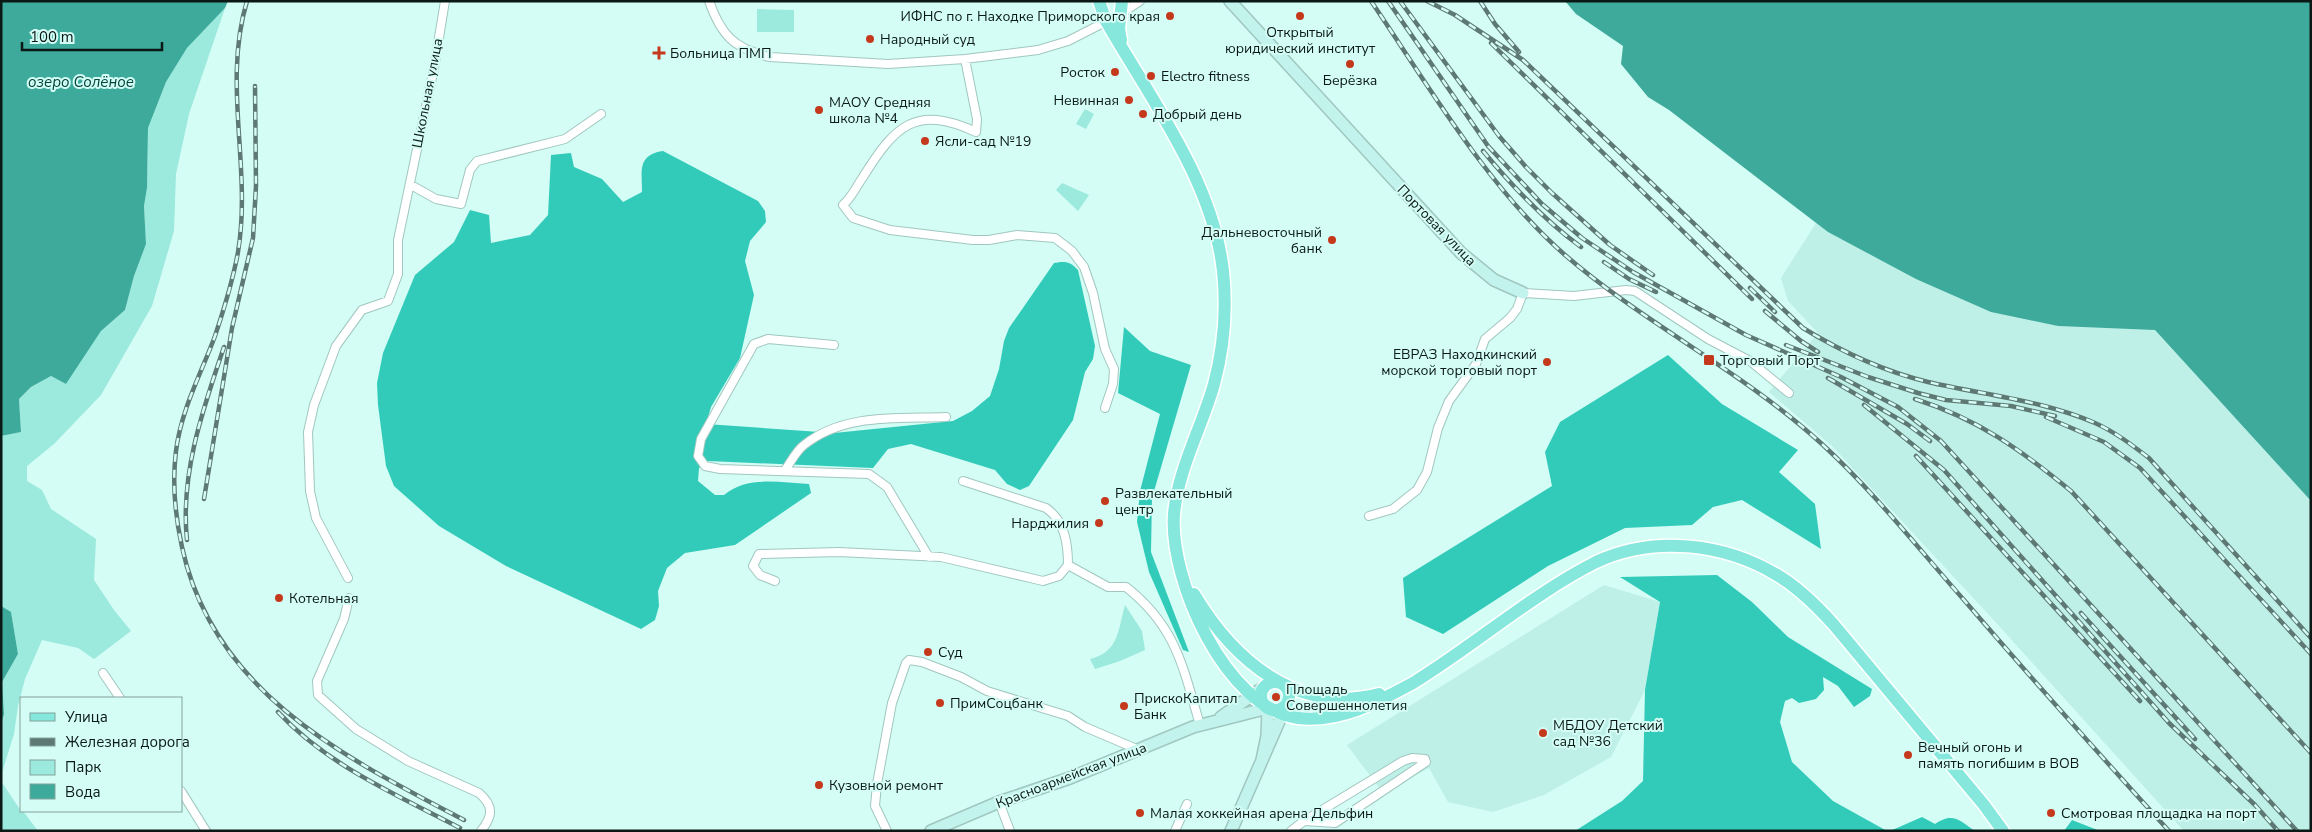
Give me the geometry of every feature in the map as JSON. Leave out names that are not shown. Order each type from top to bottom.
[{"type":"main road","points":[[1122,1],[1119,29],[1129,61]]},
{"type":"main road","name":"Портовая улица","points":[[1230,1],[1461,253],[1494,280],[1523,293]]},
{"type":"main road","points":[[1100,9],[1198,183],[1214,227],[1223,271],[1225,320],[1220,361],[1214,384],[1186,463],[1175,507],[1174,541],[1178,563],[1188,592],[1211,642],[1227,668],[1250,695],[1268,708],[1275,710],[1284,708],[1310,719],[1336,717],[1388,696],[1413,683],[1565,580],[1597,562],[1622,552],[1648,547],[1696,546],[1717,550],[1758,565],[1778,575],[1812,601],[1834,624],[1984,805],[2003,831]]},
{"type":"main road","points":[[1178,563],[1197,598],[1220,630],[1253,664],[1281,684],[1310,696],[1346,700],[1368,697],[1413,683]]},
{"type":"main road","points":[[1232,831],[1284,708],[1288,692],[1281,684],[1269,683],[1264,687],[1261,698],[1268,708],[1267,736],[1262,760]]},
{"type":"main road","name":"Красноармейская улица","points":[[1212,721],[1264,687]]},
{"type":"main road","name":"Красноармейская улица","points":[[932,831],[999,802],[1070,778],[1200,725],[1268,708]]},
{"type":"street","name":"Школьная улица","points":[[348,578],[316,518],[310,491],[308,432],[314,404],[336,346],[362,310],[388,301],[395,287],[398,274],[398,240],[411,185],[445,1]]},
{"type":"street","points":[[709,1],[722,31],[730,40],[754,54],[770,57],[866,64],[965,59],[1053,47],[1100,9],[1120,16],[1140,1]]},
{"type":"street","points":[[965,59],[977,119],[976,132],[943,121],[918,121],[900,128],[863,177],[850,199],[843,205],[853,218],[903,232],[974,240],[989,240],[1017,235],[1055,238],[1072,251],[1084,267],[1093,293],[1105,349],[1114,368],[1113,384],[1105,408]]},
{"type":"street","points":[[411,185],[436,199],[461,204],[470,170],[477,161],[564,139],[601,114]]},
{"type":"street","points":[[1369,516],[1393,510],[1417,490],[1427,472],[1438,428],[1449,401],[1476,364],[1485,339],[1510,318],[1517,309],[1523,293],[1574,296],[1626,290],[1635,291],[1708,338],[1750,361],[1789,393]]},
{"type":"street","points":[[834,345],[768,339],[754,344],[701,440],[698,456],[705,466],[720,469],[869,474],[888,487],[929,557]]},
{"type":"street","points":[[785,470],[802,446],[832,427],[869,420],[946,417]]},
{"type":"street","points":[[775,581],[760,575],[754,566],[759,554],[839,552],[942,557],[1043,581],[1059,576],[1068,565],[1068,546],[1060,522],[1052,512],[1046,508],[963,481]]},
{"type":"street","points":[[1068,565],[1108,587],[1126,587],[1152,612],[1170,635],[1180,655],[1200,725]]},
{"type":"street","points":[[349,598],[344,618],[317,681],[318,695],[356,729],[408,761],[479,793],[488,800],[490,807],[488,821],[481,831]]},
{"type":"street","points":[[887,831],[875,806],[877,784],[892,703],[906,663],[909,660],[922,662],[961,677],[987,691],[1068,716],[1085,727],[1139,750]]},
{"type":"street","points":[[103,673],[119,697]]},
{"type":"street","points":[[1291,831],[1304,821],[1403,761],[1425,759],[1426,762],[1335,823],[1304,821]]},
{"type":"street","points":[[182,793],[206,831]]},
{"type":"street","points":[[999,802],[1010,831]]},
{"type":"street","points":[[1175,831],[1187,804]]},
{"type":"shaded area","points":[[663,151],[758,201],[765,211],[766,222],[750,241],[745,261],[754,295],[740,358],[711,407],[706,424],[834,433],[953,421],[972,411],[990,396],[1009,328],[1054,263],[1067,262],[1075,267],[1078,270],[1095,346],[1093,359],[1085,372],[1073,420],[1029,486],[1020,490],[1007,484],[995,470],[911,444],[888,449],[873,468],[708,461],[699,468],[698,481],[715,495],[724,495],[733,489],[753,482],[809,484],[811,493],[735,545],[685,553],[667,568],[658,591],[659,606],[655,620],[641,629],[506,566],[439,526],[394,486],[386,466],[377,383],[383,353],[415,275],[454,242],[470,210],[489,215],[491,243],[530,235],[548,215],[551,155],[571,153],[574,167],[602,179],[623,202],[642,192],[642,171],[645,160],[655,153]]},
{"type":"shaded area","points":[[1816,223],[1828,232],[2058,326],[2154,329],[2311,501],[2311,831],[2184,831],[1990,616],[1832,446],[1769,392],[1818,333],[1788,301],[1781,278]]},
{"type":"shaded area","points":[[1124,327],[1150,351],[1191,365],[1152,498],[1151,552],[1189,652],[1183,650],[1149,572],[1137,522],[1140,491],[1160,414],[1118,393]]},
{"type":"shaded area","points":[[1668,355],[1722,404],[1798,450],[1779,472],[1815,504],[1821,549],[1742,500],[1713,507],[1692,525],[1625,528],[1548,566],[1443,634],[1406,617],[1403,578],[1552,486],[1545,452],[1560,422]]},
{"type":"shaded area","points":[[1717,575],[1752,602],[1788,637],[1872,689],[1870,696],[1854,707],[1838,686],[1823,677],[1824,690],[1816,699],[1799,703],[1792,698],[1785,701],[1780,722],[1792,762],[1833,801],[1887,831],[1575,831],[1622,801],[1643,781],[1645,690],[1660,602],[1620,577]]},
{"type":"shaded area","points":[[1604,585],[1660,602],[1645,690],[1611,757],[1544,795],[1493,812],[1448,802],[1429,768],[1383,793],[1347,745]]},
{"type":"shaded area","points":[[1922,817],[1935,824],[1947,818],[1956,819],[1975,831],[1890,831]]},
{"type":"shaded area","points":[[2072,820],[2100,831],[2064,831]]},
{"type":"green space","points":[[225,8],[189,114],[176,174],[174,231],[152,306],[101,395],[54,444],[27,466],[27,481],[42,490],[51,509],[96,539],[94,580],[131,631],[94,659],[78,648],[42,640],[25,679],[18,706],[14,734],[1,776],[1,724],[4,714],[2,682],[18,654],[11,613],[1,606],[1,436],[21,432],[19,399],[31,387],[51,376],[66,384],[101,331],[125,310],[134,276],[146,244],[144,206],[147,188],[148,128],[166,82],[187,48]]},
{"type":"green space","points":[[757,9],[794,10],[794,32],[757,32]]},
{"type":"green space","points":[[1085,109],[1094,114],[1086,129],[1076,124]]},
{"type":"green space","points":[[1062,183],[1089,195],[1078,211],[1056,190]]},
{"type":"green space","points":[[1125,605],[1142,631],[1145,650],[1095,669],[1090,659],[1100,656],[1112,645],[1119,630]]},
{"type":"green space","points":[[1,781],[20,812],[24,812],[38,831],[1,831]]},
{"type":"water","name":"озеро Солёное","points":[[1,1],[228,1],[225,8],[187,48],[166,82],[148,128],[147,188],[144,206],[146,244],[134,276],[125,310],[101,331],[66,384],[51,376],[31,387],[19,399],[21,432],[1,436]]},
{"type":"water","points":[[1565,1],[2311,1],[2311,501],[2155,330],[2058,326],[1991,312],[1916,279],[1828,232],[1669,110],[1648,97],[1621,64],[1623,46],[1576,14]]},
{"type":"water","points":[[1,606],[11,612],[18,654],[2,682],[4,714],[1,724]]},
{"type":"railway","points":[[247,1],[240,32],[237,63],[242,189],[238,252],[231,284],[218,326],[182,421],[176,451],[174,487],[182,547],[198,598],[222,642],[253,680],[290,714],[330,744],[374,771],[464,820]]},
{"type":"railway","points":[[1371,1],[1437,101],[1485,168],[1537,229],[1565,255],[1628,304],[1761,394],[1793,419],[1842,463],[1878,501],[2040,687],[2169,831]]},
{"type":"railway","points":[[1388,1],[1488,146],[1542,204],[1582,238],[1633,272],[1746,335],[1841,377],[1898,407],[1941,441],[2297,831]]},
{"type":"railway","points":[[1400,1],[1499,136],[1526,167],[1610,245],[1653,275]]},
{"type":"railway","points":[[1427,1],[1455,15],[1523,60],[1803,328],[1848,353],[1911,378],[2034,403],[2075,415],[2109,430],[2130,444],[2149,458],[2311,638]]},
{"type":"railway","points":[[1480,1],[1495,24],[1519,52]]},
{"type":"railway","points":[[1491,43],[1752,299]]},
{"type":"railway","points":[[204,499],[232,328],[253,238],[256,186],[255,86]]},
{"type":"railway","points":[[1483,151],[1529,202],[1554,226],[1581,247]]},
{"type":"railway","points":[[1604,262],[1629,279],[1656,292]]},
{"type":"railway","points":[[1750,288],[1775,312]]},
{"type":"railway","points":[[1765,311],[1801,341],[1818,352]]},
{"type":"railway","points":[[1786,345],[1868,377],[1918,393],[1946,400],[2011,406],[2055,416]]},
{"type":"railway","points":[[187,540],[186,515],[190,466],[201,418],[224,347]]},
{"type":"railway","points":[[1828,378],[1907,424],[1930,441]]},
{"type":"railway","points":[[1915,399],[1959,416],[1998,437],[2071,491],[2311,753]]},
{"type":"railway","points":[[1864,405],[1944,470],[2169,723],[2255,805],[2278,831]]},
{"type":"railway","points":[[2046,417],[2104,442],[2140,468],[2311,654]]},
{"type":"railway","points":[[1916,456],[2140,701]]},
{"type":"railway","points":[[2081,613],[2195,739]]},
{"type":"railway","points":[[278,712],[318,748],[364,778],[460,828]]},
{"type":"place","name":"ИФНС по г. Находке Приморского края","points":[[1170,16]]},
{"type":"place","name":"Открытый юридический институт","points":[[1300,16]]},
{"type":"place","name":"Народный суд","points":[[870,39]]},
{"type":"place","name":"Больница ПМП","points":[[659,53]]},
{"type":"place","name":"Берёзка","points":[[1350,64]]},
{"type":"place","name":"Росток","points":[[1115,72]]},
{"type":"place","name":"Electro fitness","points":[[1151,76]]},
{"type":"place","name":"Невинная","points":[[1129,100]]},
{"type":"place","name":"МАОУ Средняя школа №4","points":[[819,110]]},
{"type":"place","name":"Добрый день","points":[[1143,114]]},
{"type":"place","name":"Ясли-сад №19","points":[[925,141]]},
{"type":"place","name":"Дальневосточный банк","points":[[1332,240]]},
{"type":"place","name":"Торговый Порт","points":[[1709,360]]},
{"type":"place","name":"ЕВРАЗ Находкинский морской торговый порт","points":[[1547,362]]},
{"type":"place","name":"Развлекательный центр","points":[[1105,501]]},
{"type":"place","name":"Нарджилия","points":[[1099,523]]},
{"type":"place","name":"Котельная","points":[[279,598]]},
{"type":"place","name":"Суд","points":[[928,652]]},
{"type":"place","name":"Площадь Совершеннолетия","points":[[1276,697]]},
{"type":"place","name":"ПримСоцбанк","points":[[940,703]]},
{"type":"place","name":"ПрискоКапитал Банк","points":[[1124,706]]},
{"type":"place","name":"МБДОУ Детский сад №36","points":[[1543,733]]},
{"type":"place","name":"Вечный огонь и память погибшим в ВОВ","points":[[1908,755]]},
{"type":"place","name":"Кузовной ремонт","points":[[819,785]]},
{"type":"place","name":"Малая хоккейная арена Дельфин","points":[[1140,813]]},
{"type":"place","name":"Смотровая площадка на порт","points":[[2051,813]]}]
